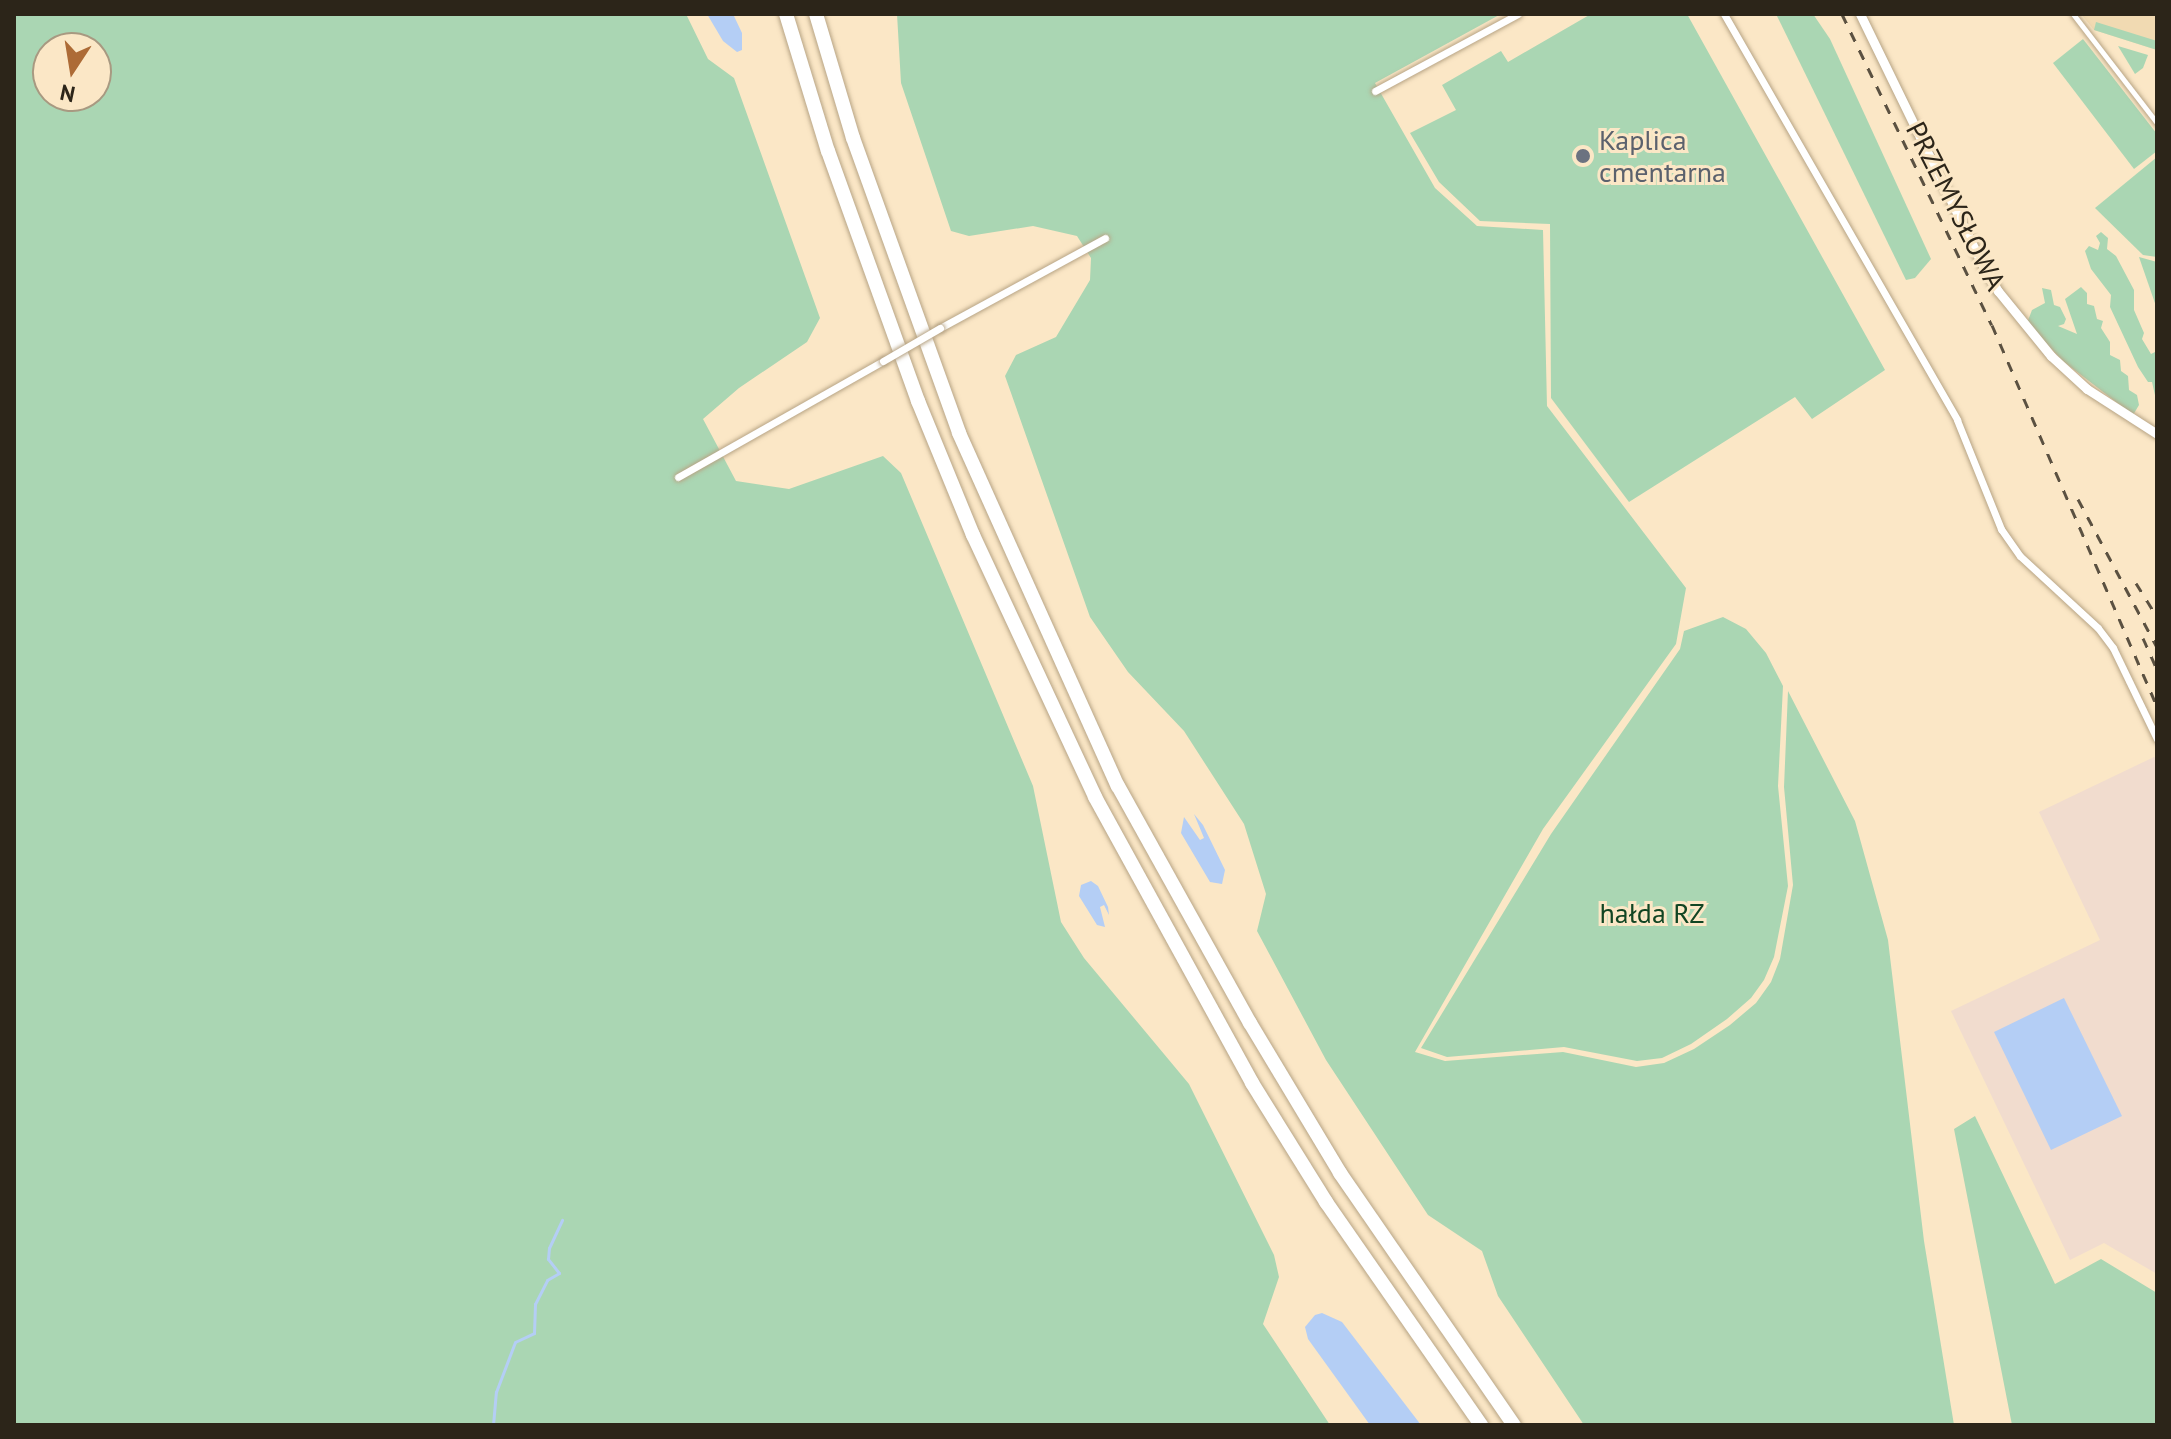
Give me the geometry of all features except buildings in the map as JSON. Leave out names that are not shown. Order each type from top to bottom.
[{"type":"highway","points":[[786,14],[828,151],[918,401],[973,535],[1095,797],[1252,1083],[1326,1202],[1481,1425]]},
{"type":"highway","points":[[816,14],[853,138],[959,433],[1118,786],[1250,1023],[1340,1173],[1514,1425]]},
{"type":"street","points":[[1375,91],[1518,14]]},
{"type":"street","points":[[1724,14],[1957,420],[2001,529],[2020,556],[2098,628],[2113,648],[2157,739]]},
{"type":"street","name":"PRZEMYSŁOWA","points":[[1860,14],[1998,291],[2043,347],[2087,389],[2157,434]]},
{"type":"street","points":[[2073,14],[2157,123]]},
{"type":"street","points":[[678,477],[1105,238]]},
{"type":"shaded area","points":[[2081,14],[2157,14],[2157,50],[2094,30]]},
{"type":"shaded area","points":[[2154,757],[2157,759],[2157,1274],[2104,1243],[2070,1260],[1951,1011],[2100,940],[2039,812]]},
{"type":"green space","points":[[14,14],[686,14],[708,59],[734,78],[820,318],[807,342],[739,388],[703,419],[736,481],[789,489],[883,456],[901,473],[1033,786],[1061,922],[1084,958],[1189,1084],[1274,1255],[1279,1277],[1263,1324],[1330,1425],[14,1425]]},
{"type":"green space","points":[[897,14],[1501,14],[1375,83],[1435,188],[1477,226],[1543,230],[1547,406],[1686,588],[1676,644],[1543,829],[1415,1052],[1445,1061],[1563,1052],[1636,1067],[1664,1063],[1694,1049],[1756,1003],[1771,982],[1780,959],[1793,885],[1784,787],[1788,691],[1855,821],[1888,940],[1924,1241],[1954,1425],[1584,1425],[1498,1296],[1482,1251],[1428,1215],[1326,1060],[1257,931],[1266,894],[1244,824],[1184,731],[1128,672],[1090,617],[1005,376],[1016,355],[1056,337],[1090,280],[1091,258],[1077,236],[1033,226],[969,236],[951,231],[901,83]]},
{"type":"green space","points":[[1591,14],[1687,14],[1885,370],[1812,419],[1795,397],[1629,502],[1551,398],[1550,224],[1480,221],[1439,182],[1410,133],[1456,110],[1442,85],[1501,51],[1508,62]]},
{"type":"green space","points":[[1776,14],[1813,14],[1830,39],[1931,259],[1915,278],[1906,280]]},
{"type":"green space","points":[[2096,22],[2157,41],[2157,50],[2094,30]]},
{"type":"green space","points":[[2083,39],[2157,134],[2157,151],[2134,169],[2053,63]]},
{"type":"green space","points":[[2118,46],[2148,55],[2143,68],[2135,74]]},
{"type":"green space","points":[[2157,157],[2157,257],[2143,255],[2095,208]]},
{"type":"green space","points":[[2101,232],[2108,238],[2107,249],[2116,256],[2134,290],[2134,310],[2144,333],[2142,339],[2151,354],[2157,351],[2157,404],[2152,382],[2148,382],[2138,367],[2110,307],[2111,295],[2091,269],[2085,251],[2089,246],[2098,250],[2100,243],[2096,236]]},
{"type":"green space","points":[[2139,257],[2157,262],[2157,309]]},
{"type":"green space","points":[[2081,287],[2087,293],[2087,304],[2094,306],[2097,319],[2103,321],[2101,328],[2110,342],[2110,355],[2120,360],[2121,371],[2128,376],[2129,390],[2137,395],[2139,405],[2133,415],[2063,361],[2027,323],[2032,310],[2045,303],[2042,288],[2051,290],[2054,305],[2060,307],[2066,319],[2064,324],[2058,326],[2077,334],[2065,299]]},
{"type":"green space","name":"hałda RZ","points":[[1723,617],[1746,629],[1766,653],[1783,686],[1778,786],[1788,886],[1774,957],[1764,980],[1751,998],[1727,1019],[1691,1044],[1662,1058],[1637,1061],[1564,1047],[1447,1057],[1421,1048],[1551,834],[1680,649],[1684,631]]},
{"type":"green space","points":[[1975,1116],[2055,1284],[2101,1259],[2157,1293],[2157,1425],[2012,1425],[1954,1129]]},
{"type":"water","points":[[707,14],[733,14],[742,33],[742,50],[737,52],[723,41]]},
{"type":"water","points":[[1194,814],[1203,825],[1225,870],[1222,884],[1210,882],[1181,833],[1184,817],[1200,840],[1204,838]]},
{"type":"water","points":[[1091,881],[1098,886],[1108,907],[1109,915],[1104,905],[1100,907],[1105,927],[1097,925],[1079,896],[1081,885]]},
{"type":"water","points":[[2064,998],[2122,1116],[2051,1150],[1994,1032]]},
{"type":"water","points":[[1322,1313],[1342,1322],[1421,1425],[1370,1425],[1308,1339],[1305,1327],[1315,1315]]},
{"type":"waterway","points":[[493,1425],[496,1392],[515,1342],[534,1333],[535,1304],[547,1280],[559,1273],[548,1259],[549,1248],[562,1220]]},
{"type":"railway","points":[[1842,14],[1992,325],[2157,706]]},
{"type":"railway","points":[[2078,499],[2157,647]]},
{"type":"railway","points":[[2136,583],[2157,617]]},
{"type":"railway","points":[[2143,638],[2157,670]]},
{"type":"place","name":"Kaplica cmentarna","points":[[1583,156]]}]
